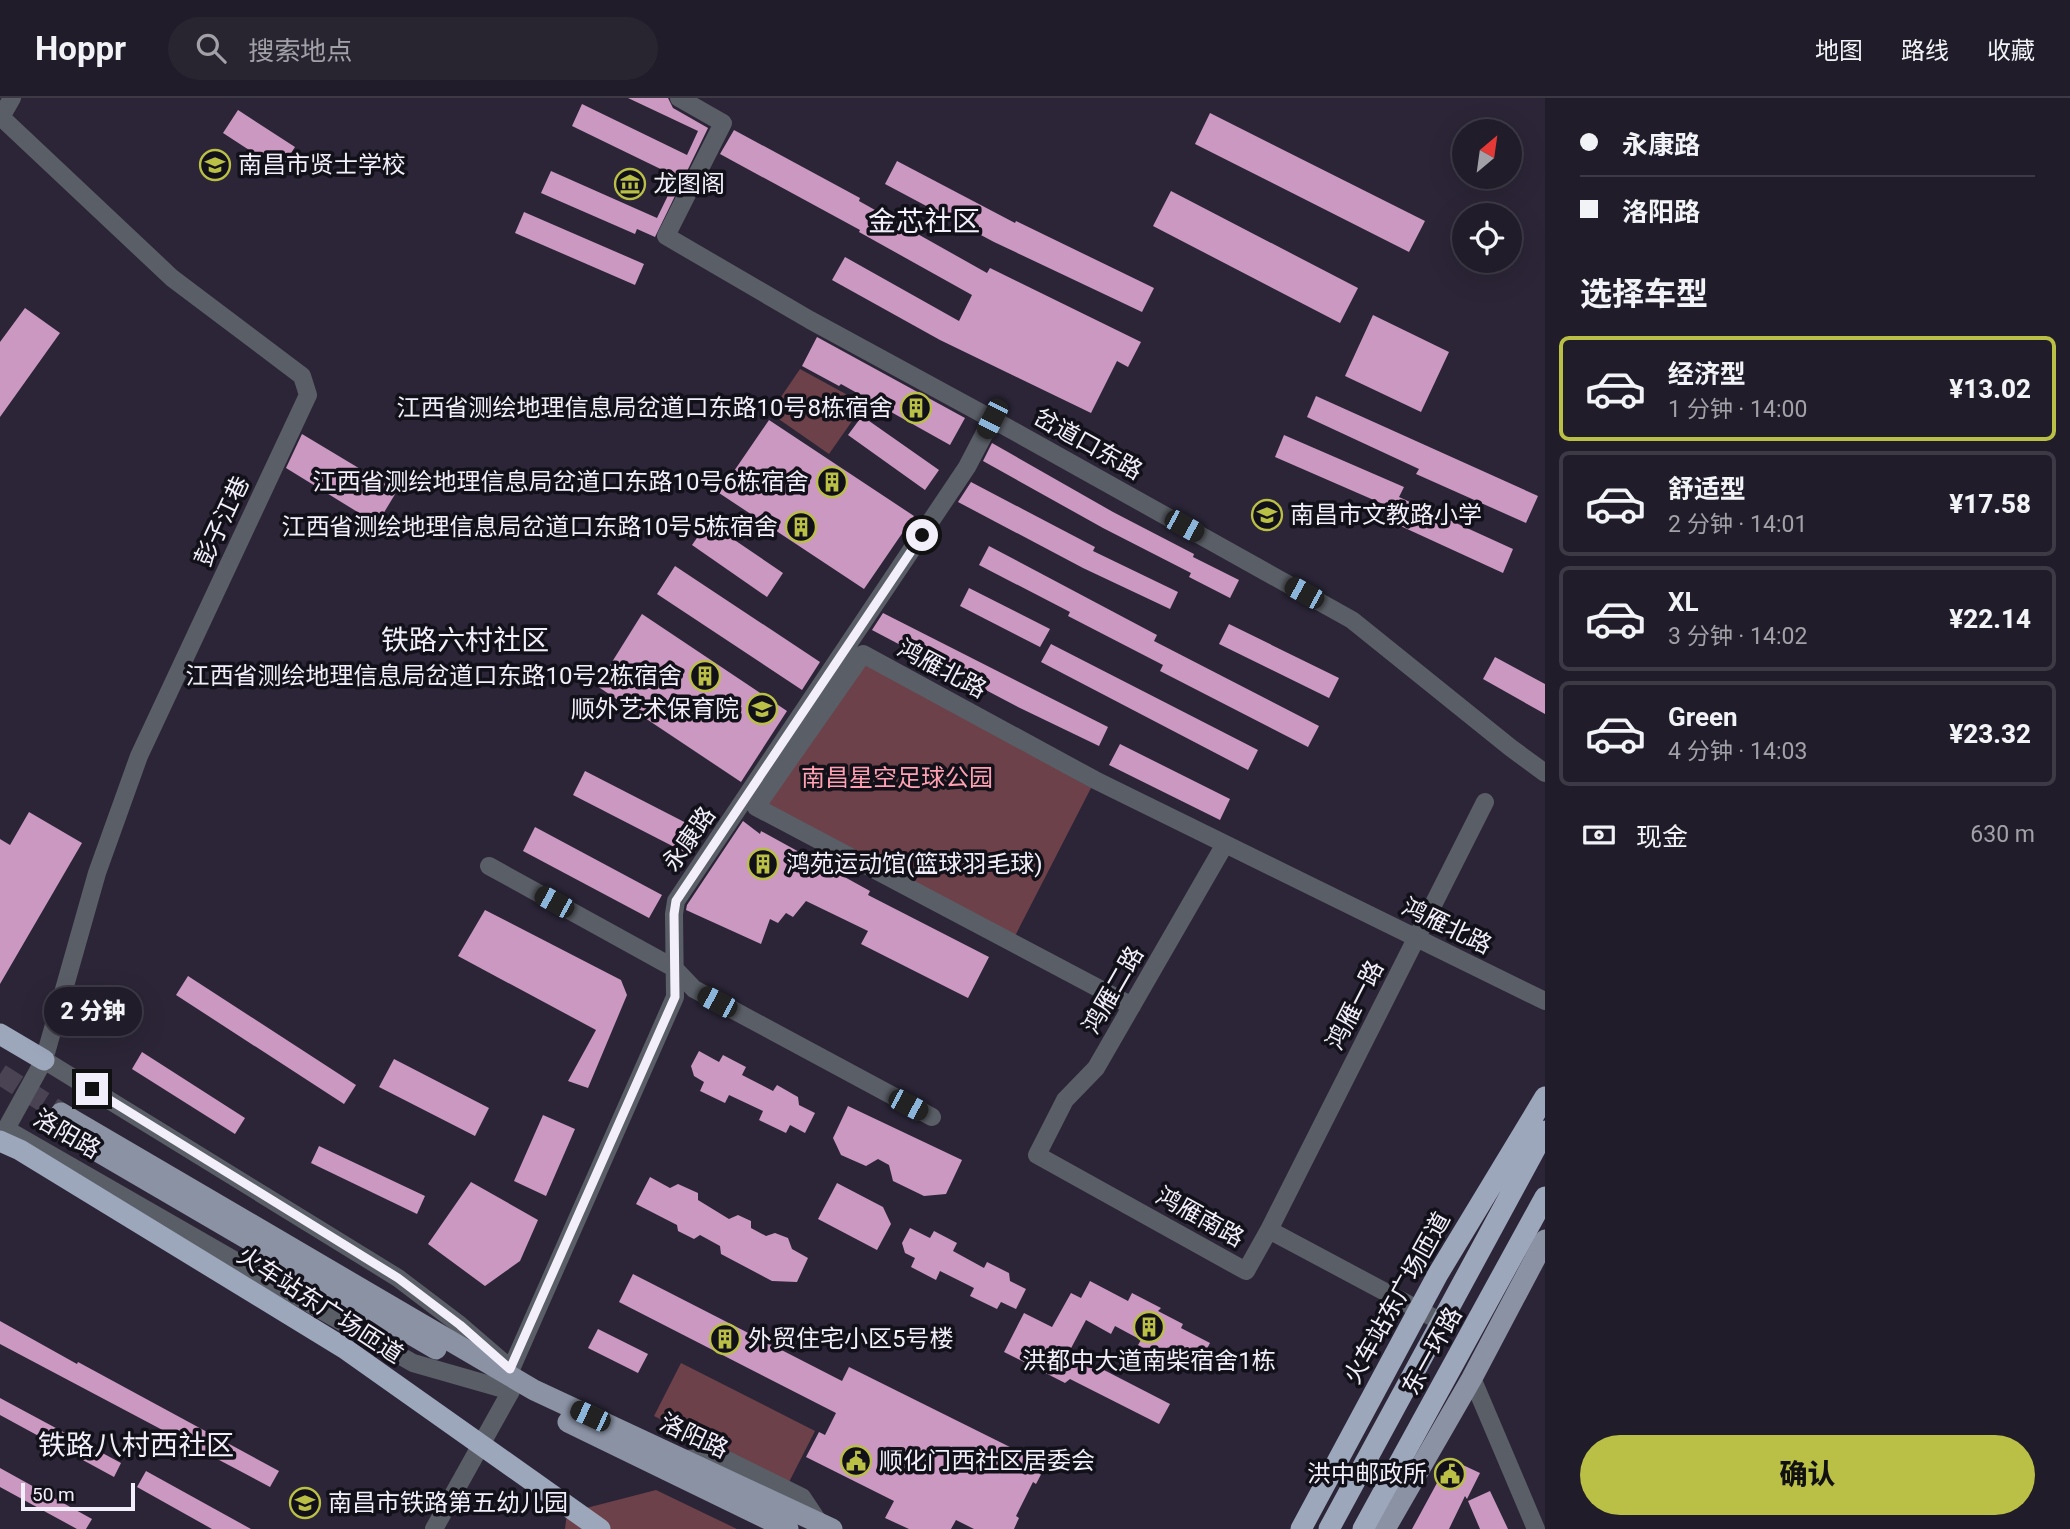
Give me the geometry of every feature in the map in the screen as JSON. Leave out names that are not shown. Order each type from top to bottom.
[{"type":"highway","points":[[0,1034],[44,1060]]},
{"type":"highway","name":"火车站东广场匝道","points":[[1301,1529],[1438,1274],[1545,1097]]},
{"type":"highway","name":"东一环路","points":[[1329,1529],[1545,1131]]},
{"type":"highway","name":"火车站东广场匝道","points":[[3,1135],[20,1150],[344,1348],[600,1529]]},
{"type":"highway","name":"东一环路","points":[[1363,1529],[1463,1371],[1545,1197]]},
{"type":"main road","points":[[1319,1529],[1545,1114]]},
{"type":"main road","name":"洛阳路","points":[[788,1529],[511,1391],[370,1312],[57,1120],[534,1390],[826,1526]]},
{"type":"main road","points":[[1383,1529],[1463,1371],[1545,1240]]},
{"type":"street","points":[[1,117],[12,98]]},
{"type":"street","name":"岔道口东路","points":[[679,98],[723,123],[666,236],[810,320],[1352,620],[1545,773]]},
{"type":"street","name":"彭子江巷","points":[[1,117],[172,278],[302,376],[307,395],[139,756],[97,873],[44,1060]]},
{"type":"street","name":"永康路","points":[[510,1369],[675,997],[676,901],[967,467],[992,419]]},
{"type":"street","name":"鸿雁北路","points":[[1132,1006],[757,807],[863,654],[1095,780],[1545,1001]]},
{"type":"street","name":"鸿雁一路","points":[[1269,1230],[1485,802]]},
{"type":"street","name":"鸿雁二路","points":[[1037,1155],[1065,1100],[1096,1068],[1225,844]]},
{"type":"street","points":[[489,866],[674,968],[694,989],[932,1117]]},
{"type":"street","name":"洛阳路","points":[[511,1391],[413,1363],[3,1135],[44,1060],[398,1278],[460,1325],[534,1390]]},
{"type":"street","points":[[0,1158],[3,1135]]},
{"type":"street","name":"鸿雁南路","points":[[1037,1155],[1247,1271],[1269,1230],[1434,1318]]},
{"type":"street","points":[[1463,1371],[1536,1529]]},
{"type":"street","points":[[434,1529],[511,1391]]},
{"type":"green space","points":[[800,369],[864,404],[829,454],[770,413]]},
{"type":"green space","name":"南昌星空足球公园","points":[[865,662],[1091,788],[1015,936],[766,806]]},
{"type":"green space","points":[[681,1363],[815,1431],[788,1484],[654,1416]]},
{"type":"green space","points":[[656,1490],[737,1529],[565,1529],[567,1513]]},
{"type":"building","points":[[628,98],[668,98],[673,108],[708,128],[655,237],[637,229],[635,234],[541,193],[551,171],[657,218],[677,177],[572,126],[582,104],[687,155],[698,131]]},
{"type":"building","points":[[238,110],[295,147],[280,170],[223,133]]},
{"type":"building","points":[[1210,113],[1425,221],[1409,252],[1195,144]]},
{"type":"building","points":[[734,130],[860,198],[859,201],[987,273],[990,268],[1141,342],[1128,367],[1117,361],[1091,413],[940,340],[832,280],[845,257],[959,321],[972,295],[720,154]]},
{"type":"building","points":[[897,161],[1015,223],[1016,221],[1154,288],[1142,312],[994,242],[885,184]]},
{"type":"building","points":[[1171,191],[1358,288],[1340,323],[1153,226]]},
{"type":"building","points":[[524,212],[644,264],[635,285],[515,233]]},
{"type":"building","points":[[25,308],[60,333],[0,417],[0,342]]},
{"type":"building","points":[[1373,315],[1449,352],[1421,412],[1345,376]]},
{"type":"building","points":[[817,337],[965,418],[950,445],[841,384],[839,386],[802,366]]},
{"type":"building","points":[[1316,396],[1538,496],[1526,523],[1416,474],[1419,469],[1307,417]]},
{"type":"building","points":[[862,416],[939,470],[925,490],[848,435]]},
{"type":"building","points":[[769,420],[914,516],[864,589],[719,493]]},
{"type":"building","points":[[302,434],[397,491],[377,524],[286,468]]},
{"type":"building","points":[[1284,435],[1404,487],[1399,497],[1513,549],[1503,573],[1394,523],[1399,511],[1275,457]]},
{"type":"building","points":[[992,443],[1113,512],[1194,554],[1193,557],[1239,580],[1230,598],[1189,577],[1191,573],[983,461]]},
{"type":"building","points":[[971,482],[1095,547],[1093,551],[1178,592],[1170,609],[1083,568],[958,502]]},
{"type":"building","points":[[708,522],[783,573],[767,597],[692,545]]},
{"type":"building","points":[[989,546],[1157,635],[1154,641],[1319,726],[1308,747],[1160,671],[1163,665],[1068,616],[1070,612],[979,565]]},
{"type":"building","points":[[675,566],[820,662],[802,690],[657,594]]},
{"type":"building","points":[[969,588],[1050,629],[1040,647],[960,606]]},
{"type":"building","points":[[883,613],[1108,727],[1099,746],[1020,708],[872,630]]},
{"type":"building","points":[[642,614],[787,711],[741,782],[597,686]]},
{"type":"building","points":[[1229,624],[1339,678],[1329,698],[1219,644]]},
{"type":"building","points":[[1051,644],[1258,750],[1248,770],[1041,662]]},
{"type":"building","points":[[1495,657],[1545,684],[1545,714],[1483,679]]},
{"type":"building","points":[[1120,744],[1230,799],[1220,820],[1109,765]]},
{"type":"building","points":[[585,771],[696,828],[684,852],[573,795]]},
{"type":"building","points":[[29,812],[82,843],[0,984],[0,839],[10,845]]},
{"type":"building","name":"鸿苑运动馆(篮球羽毛球)","points":[[743,821],[760,834],[761,831],[870,891],[868,895],[989,957],[968,998],[861,944],[868,931],[806,901],[793,917],[786,913],[778,923],[770,919],[761,944],[686,910]]},
{"type":"building","points":[[535,827],[662,895],[649,918],[523,851]]},
{"type":"building","points":[[485,910],[621,980],[627,995],[588,1088],[568,1081],[596,1030],[458,956]]},
{"type":"building","points":[[188,976],[356,1085],[344,1104],[176,995]]},
{"type":"building","points":[[699,1051],[719,1062],[723,1055],[746,1067],[742,1075],[773,1091],[777,1085],[798,1097],[799,1105],[815,1113],[805,1133],[790,1125],[786,1133],[759,1120],[763,1111],[729,1095],[725,1103],[700,1091],[704,1082],[694,1076],[691,1066]]},
{"type":"building","points":[[142,1052],[245,1118],[235,1134],[132,1069]]},
{"type":"building","points":[[394,1059],[489,1108],[475,1136],[379,1087]]},
{"type":"building","points":[[848,1106],[962,1160],[946,1194],[924,1196],[893,1181],[889,1165],[878,1159],[866,1166],[841,1155],[833,1138]]},
{"type":"building","points":[[543,1115],[575,1129],[546,1196],[514,1181]]},
{"type":"building","points":[[319,1146],[425,1196],[417,1214],[311,1163]]},
{"type":"building","points":[[650,1177],[670,1188],[678,1184],[698,1193],[698,1200],[729,1219],[738,1215],[751,1221],[751,1228],[766,1236],[775,1233],[788,1238],[792,1249],[808,1258],[797,1282],[772,1281],[721,1254],[720,1246],[700,1235],[694,1239],[678,1231],[677,1225],[636,1204]]},
{"type":"building","points":[[471,1182],[538,1220],[520,1261],[485,1286],[428,1244]]},
{"type":"building","points":[[837,1183],[883,1207],[891,1224],[877,1250],[818,1219]]},
{"type":"building","points":[[910,1228],[930,1238],[934,1231],[957,1243],[953,1251],[984,1268],[987,1262],[1009,1273],[1010,1281],[1026,1289],[1016,1309],[1001,1302],[997,1309],[970,1296],[974,1288],[940,1271],[936,1280],[911,1267],[915,1258],[905,1253],[902,1243]]},
{"type":"building","points":[[633,1274],[842,1381],[849,1367],[1046,1465],[1036,1484],[1033,1482],[1016,1516],[1019,1518],[1014,1529],[974,1529],[956,1520],[951,1529],[909,1529],[885,1518],[894,1501],[806,1457],[819,1432],[825,1435],[836,1413],[619,1302]]},
{"type":"building","points":[[1090,1281],[1128,1301],[1132,1293],[1161,1308],[1158,1311],[1183,1324],[1181,1328],[1210,1343],[1200,1362],[1195,1357],[1187,1371],[1138,1345],[1141,1340],[1115,1326],[1111,1334],[1086,1320],[1069,1352],[1170,1404],[1159,1424],[1070,1379],[1065,1383],[1004,1352],[1024,1313],[1052,1327],[1071,1293],[1081,1298]]},
{"type":"building","points":[[0,1321],[279,1471],[270,1487],[0,1344]]},
{"type":"building","points":[[598,1329],[648,1354],[638,1373],[588,1348]]},
{"type":"building","points":[[0,1398],[121,1463],[114,1477],[0,1415]]},
{"type":"building","points":[[1450,1459],[1480,1473],[1467,1499],[1465,1496],[1449,1529],[1412,1529]]},
{"type":"building","points":[[0,1468],[92,1519],[86,1529],[77,1529],[0,1487]]},
{"type":"building","points":[[146,1471],[251,1529],[212,1529],[137,1487]]},
{"type":"building","points":[[1490,1491],[1508,1529],[1480,1529],[1468,1501]]},
{"type":"tunnel","points":[[0,1074],[61,1113]]},
{"type":"place","name":"南昌市贤士学校","points":[[215,165]]},
{"type":"place","name":"龙图阁","points":[[630,184]]},
{"type":"place","name":"江西省测绘地理信息局岔道口东路10号8栋宿舍","points":[[916,408]]},
{"type":"place","name":"江西省测绘地理信息局岔道口东路10号6栋宿舍","points":[[832,482]]},
{"type":"place","name":"南昌市文教路小学","points":[[1267,515]]},
{"type":"place","name":"江西省测绘地理信息局岔道口东路10号5栋宿舍","points":[[801,527]]},
{"type":"place","name":"江西省测绘地理信息局岔道口东路10号2栋宿舍","points":[[705,676]]},
{"type":"place","name":"顺外艺术保育院","points":[[762,709]]},
{"type":"place","name":"鸿苑运动馆(篮球羽毛球)","points":[[763,864]]},
{"type":"place","name":"洪都中大道南柴宿舍1栋","points":[[1149,1327]]},
{"type":"place","name":"外贸住宅小区5号楼","points":[[725,1339]]},
{"type":"place","name":"顺化门西社区居委会","points":[[856,1461]]},
{"type":"place","name":"洪中邮政所","points":[[1450,1474]]},
{"type":"place","name":"南昌市铁路第五幼儿园","points":[[305,1503]]},
{"type":"district","name":"金芯社区","points":[[924,221]]},
{"type":"district","name":"铁路六村社区","points":[[465,640]]},
{"type":"district","name":"铁路八村西社区","points":[[136,1445]]},
{"type":"route","points":[[92,1089],[398,1278],[460,1325],[510,1369],[675,997],[676,901],[922,535]]}]
